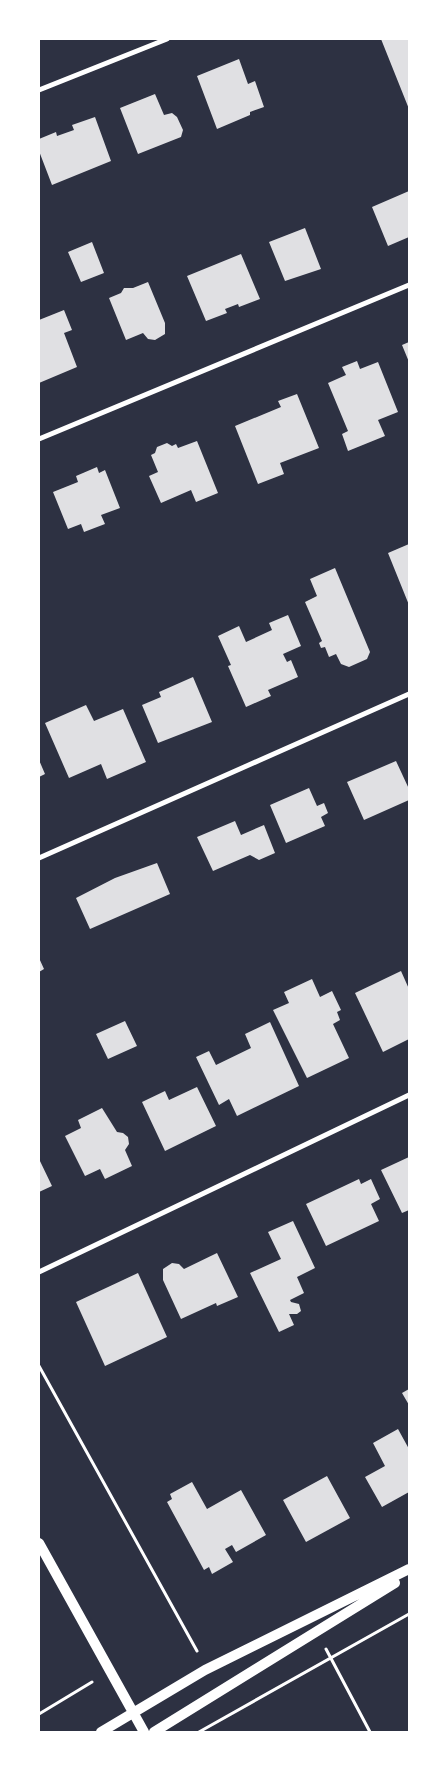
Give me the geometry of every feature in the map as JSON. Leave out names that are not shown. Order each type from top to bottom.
[{"type":"main road","points":[[39,1543],[144,1732]]},
{"type":"main road","points":[[101,1732],[205,1670],[409,1569]]},
{"type":"main road","points":[[154,1732],[409,1574]]},
{"type":"street","points":[[39,90],[167,39]]},
{"type":"street","points":[[39,439],[409,285]]},
{"type":"street","points":[[39,858],[409,694]]},
{"type":"street","points":[[39,1272],[409,1095]]},
{"type":"path","points":[[39,1366],[192,1639],[205,1670]]},
{"type":"path","points":[[199,1732],[409,1614]]},
{"type":"path","points":[[331,1659],[370,1732]]},
{"type":"path","points":[[39,1714],[111,1671]]},
{"type":"building","points":[[381,39],[409,39],[409,109]]},
{"type":"building","points":[[239,59],[248,84],[255,81],[264,107],[217,129],[197,76]]},
{"type":"building","points":[[155,94],[164,115],[172,113],[177,117],[183,130],[181,137],[138,154],[120,108]]},
{"type":"building","points":[[95,117],[111,161],[52,185],[39,151],[39,139],[56,132],[57,136],[74,130],[72,125]]},
{"type":"building","points":[[409,191],[409,237],[388,246],[372,207]]},
{"type":"building","points":[[305,228],[321,269],[285,281],[269,242]]},
{"type":"building","points":[[92,242],[104,273],[81,282],[68,252]]},
{"type":"building","points":[[241,254],[260,299],[239,307],[238,304],[225,309],[227,313],[206,321],[187,276]]},
{"type":"building","points":[[148,282],[165,323],[165,334],[155,340],[148,339],[143,333],[126,340],[109,298],[121,293],[124,288],[133,288]]},
{"type":"building","points":[[64,310],[72,330],[64,333],[77,367],[39,383],[39,320]]},
{"type":"building","points":[[409,342],[409,362],[402,345]]},
{"type":"building","points":[[357,361],[360,369],[378,362],[398,412],[378,420],[385,436],[348,451],[342,434],[348,431],[328,383],[346,375],[342,367]]},
{"type":"building","points":[[297,394],[319,448],[280,463],[284,474],[258,484],[235,426],[281,407],[278,401]]},
{"type":"building","points":[[197,441],[218,493],[196,502],[191,490],[161,503],[149,476],[158,472],[151,455],[155,453],[157,447],[167,443],[172,446],[176,444],[178,448]]},
{"type":"building","points":[[97,467],[99,473],[105,470],[120,508],[101,515],[105,524],[84,532],[81,524],[68,529],[53,492],[78,482],[76,476]]},
{"type":"building","points":[[409,544],[409,605],[388,553]]},
{"type":"building","points":[[335,568],[370,652],[367,659],[349,667],[341,664],[336,654],[329,657],[325,647],[321,648],[319,643],[322,641],[305,602],[317,596],[310,579]]},
{"type":"building","points":[[288,615],[301,646],[283,654],[287,662],[291,660],[298,677],[268,690],[271,696],[246,707],[228,666],[231,665],[218,636],[239,626],[246,642],[272,630],[269,623]]},
{"type":"building","points":[[193,677],[212,722],[158,743],[142,705],[161,697],[159,692]]},
{"type":"building","points":[[86,705],[94,721],[123,709],[146,762],[107,779],[101,764],[69,778],[45,723]]},
{"type":"building","points":[[39,760],[45,774],[39,777]]},
{"type":"building","points":[[396,761],[409,789],[409,800],[364,820],[347,782]]},
{"type":"building","points":[[309,788],[317,806],[324,803],[328,813],[321,817],[325,826],[286,843],[270,805]]},
{"type":"building","points":[[235,821],[241,835],[264,825],[275,853],[259,860],[250,855],[213,871],[197,837]]},
{"type":"building","points":[[157,863],[170,894],[90,929],[76,898],[115,878]]},
{"type":"building","points":[[39,958],[44,969],[39,972]]},
{"type":"building","points":[[401,971],[409,989],[409,1039],[383,1052],[355,993]]},
{"type":"building","points":[[312,979],[320,997],[332,991],[341,1010],[337,1012],[340,1020],[333,1024],[349,1058],[307,1078],[273,1010],[289,1003],[284,992]]},
{"type":"building","points":[[125,1021],[137,1046],[108,1059],[96,1034]]},
{"type":"building","points":[[270,1022],[299,1086],[237,1116],[229,1099],[219,1105],[196,1057],[209,1051],[216,1065],[251,1048],[245,1034]]},
{"type":"building","points":[[197,1087],[216,1126],[165,1151],[142,1102],[165,1091],[169,1100]]},
{"type":"building","points":[[102,1108],[117,1132],[123,1133],[128,1137],[129,1144],[125,1150],[132,1166],[105,1179],[100,1169],[85,1176],[65,1136],[81,1128],[78,1120]]},
{"type":"building","points":[[409,1157],[409,1210],[402,1213],[381,1170]]},
{"type":"building","points":[[39,1159],[52,1186],[39,1192]]},
{"type":"building","points":[[359,1179],[361,1184],[371,1179],[380,1199],[371,1204],[379,1221],[326,1246],[306,1204]]},
{"type":"building","points":[[293,1221],[315,1268],[297,1277],[304,1293],[290,1300],[299,1304],[301,1311],[297,1314],[289,1314],[294,1325],[279,1332],[250,1273],[281,1259],[268,1232]]},
{"type":"building","points":[[217,1253],[238,1297],[217,1306],[216,1303],[181,1319],[163,1280],[163,1269],[172,1263],[179,1264],[184,1269]]},
{"type":"building","points":[[138,1273],[167,1337],[105,1366],[76,1302]]},
{"type":"building","points":[[409,1389],[409,1405],[402,1393]]},
{"type":"building","points":[[398,1429],[409,1449],[409,1492],[382,1507],[365,1477],[385,1466],[373,1443]]},
{"type":"building","points":[[327,1476],[350,1518],[306,1542],[283,1500]]},
{"type":"building","points":[[192,1482],[207,1509],[241,1490],[266,1535],[236,1552],[232,1545],[225,1549],[233,1562],[212,1574],[209,1567],[204,1570],[167,1502],[172,1499],[170,1494]]}]
